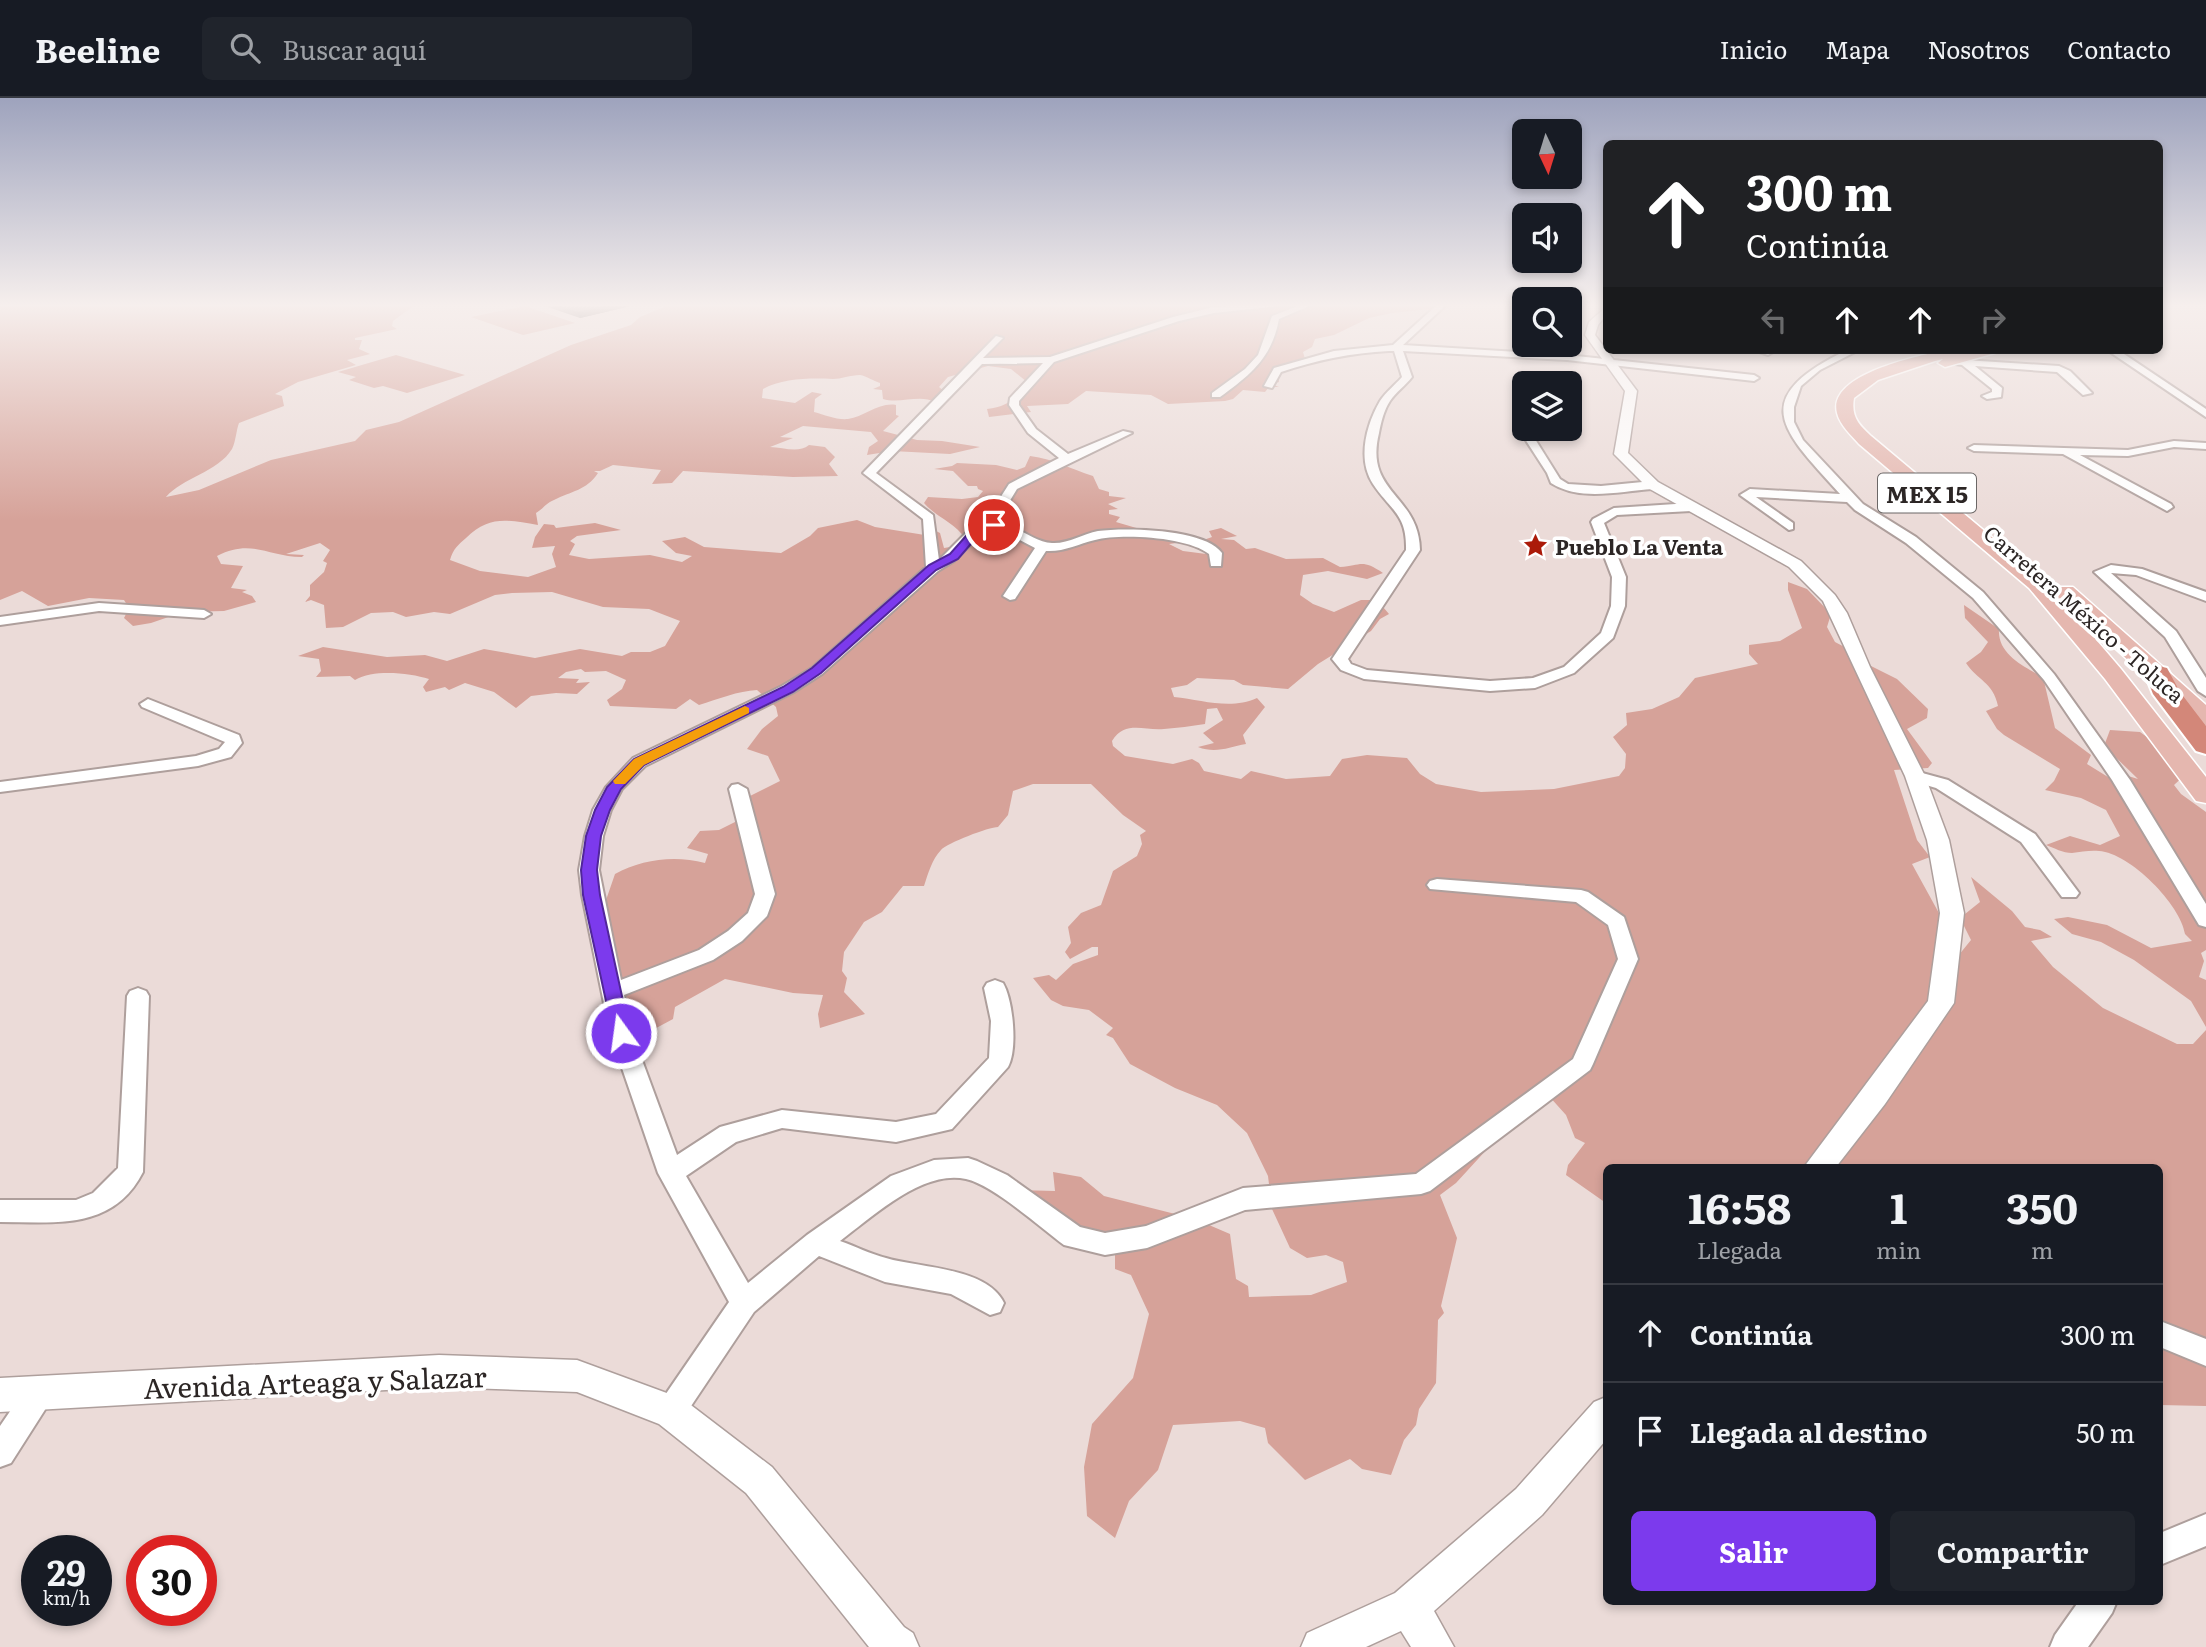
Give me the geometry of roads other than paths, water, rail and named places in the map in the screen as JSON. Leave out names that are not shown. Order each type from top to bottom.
[{"type":"highway","points":[[2158,674],[2167,694],[2206,745]]},
{"type":"main road","name":"Carretera México - Toluca","points":[[1874,376],[1850,391],[1845,400],[1846,415],[1865,440],[2036,584],[2087,642],[2206,795]]},
{"type":"main road","name":"Carretera México - Toluca","points":[[1899,376],[1874,386],[1862,404],[1864,419],[1883,443],[2040,571],[2206,718]]},
{"type":"street","points":[[933,568],[929,518],[869,473],[965,376]]},
{"type":"street","points":[[1036,376],[1014,400],[1014,405],[1032,431],[1068,459]]},
{"type":"street","points":[[1216,395],[1240,376]]},
{"type":"street","points":[[1269,386],[1274,376]]},
{"type":"street","points":[[1407,376],[1386,400],[1371,436],[1368,459],[1377,486],[1406,513],[1412,528],[1413,550],[1340,659],[1353,671],[1490,686],[1535,684],[1569,670],[1608,635],[1618,606],[1619,577],[1597,522],[1614,512],[1691,507]]},
{"type":"street","points":[[1620,376],[1632,396],[1621,454],[1653,485],[1795,564],[1829,597],[1915,776],[1938,840],[1952,913],[1941,1003],[1875,1096],[1821,1164]]},
{"type":"street","points":[[1740,376],[1754,378]]},
{"type":"street","points":[[1806,376],[1797,385],[1789,407],[1789,422],[1798,441],[1849,498],[1911,540],[1978,594],[2056,687],[2121,780],[2206,920]]},
{"type":"street","points":[[1983,376],[1997,388],[1997,395],[1987,396]]},
{"type":"street","points":[[2070,376],[2087,393]]},
{"type":"street","points":[[2151,376],[2206,414]]},
{"type":"street","points":[[988,526],[1013,487],[1127,433]]},
{"type":"street","points":[[1531,441],[1553,473],[1555,481],[1566,488],[1599,490],[1617,486],[1653,485]]},
{"type":"street","points":[[1974,448],[2128,453],[2175,444],[2206,446]]},
{"type":"street","points":[[2064,450],[2166,507]]},
{"type":"street","points":[[1789,526],[1746,495],[1751,493],[1849,498]]},
{"type":"street","points":[[744,1303],[671,1173],[621,1033],[589,870],[594,836],[602,810],[615,787],[639,762],[788,689],[817,671],[933,568],[954,557],[978,529],[988,526],[1007,527],[1043,546],[1060,547],[1098,535],[1116,533],[1165,537],[1211,549],[1217,557],[1216,563]]},
{"type":"street","points":[[1010,596],[1043,546]]},
{"type":"street","points":[[2206,597],[2130,570],[2111,568],[2101,572],[2171,634],[2206,691]]},
{"type":"street","points":[[0,621],[99,607],[204,614]]},
{"type":"street","points":[[2182,695],[2206,697]]},
{"type":"street","points":[[0,787],[198,761],[225,754],[234,743],[233,739],[206,726],[148,704]]},
{"type":"street","points":[[1915,776],[1942,784],[2028,838],[2069,893]]},
{"type":"street","points":[[611,992],[706,955],[735,936],[757,915],[765,894],[738,789]]},
{"type":"street","points":[[671,1411],[744,1303],[816,1243],[900,1183],[934,1170],[968,1168],[998,1182],[1073,1237],[1105,1244],[1147,1237],[1243,1199],[1420,1184],[1582,1064],[1628,959],[1617,922],[1581,896],[1437,885]]},
{"type":"street","points":[[671,1173],[701,1150],[729,1134],[782,1119],[896,1132],[943,1122],[1000,1061],[1002,1021],[995,988]]},
{"type":"street","points":[[0,1211],[77,1211],[103,1201],[130,1172],[138,996]]},
{"type":"street","points":[[816,1243],[885,1270],[957,1283],[990,1303]]},
{"type":"street","points":[[2163,1336],[2206,1353]]},
{"type":"street","name":"Avenida Arteaga y Salazar","points":[[0,1395],[439,1371],[576,1376],[671,1411],[759,1480],[890,1641],[899,1647]]},
{"type":"street","points":[[0,1452],[38,1395]]},
{"type":"street","points":[[1321,1647],[1409,1607],[1529,1502],[1603,1417]]},
{"type":"street","points":[[2163,1548],[2206,1530]]},
{"type":"street","points":[[2067,1647],[2097,1605]]},
{"type":"street","points":[[1409,1607],[1434,1647]]},
{"type":"place","name":"Pueblo La Venta","points":[[1535,545]]}]
